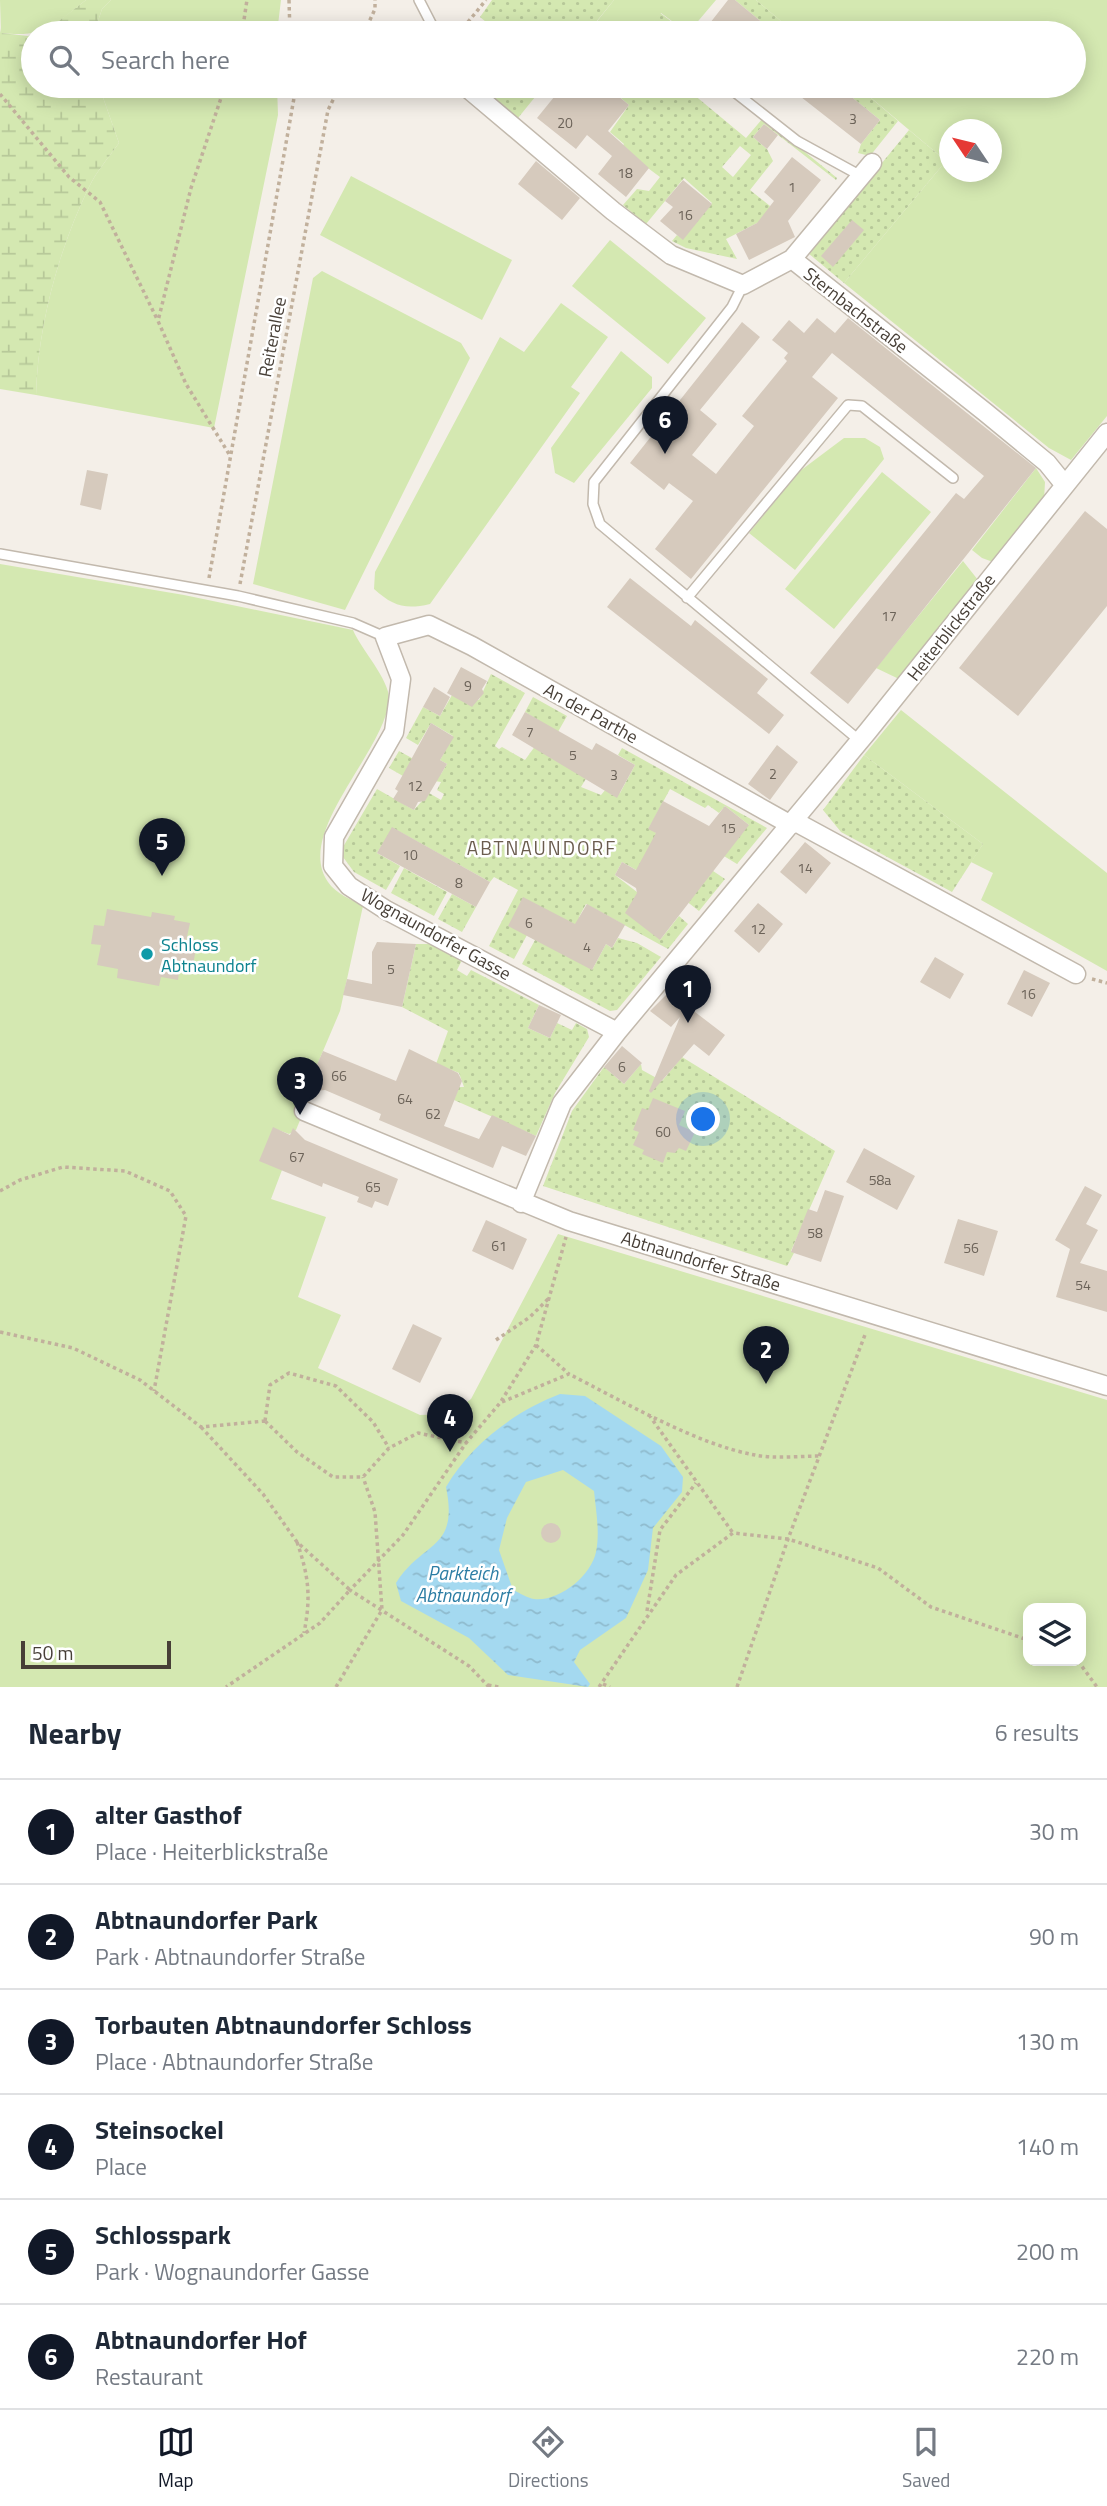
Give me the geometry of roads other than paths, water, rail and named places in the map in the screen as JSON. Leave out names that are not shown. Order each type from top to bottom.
[{"type":"street","points":[[479,98],[612,211],[671,255],[743,285]]},
{"type":"street","points":[[792,259],[866,170]]},
{"type":"street","name":"Sternbachstraße","points":[[743,285],[792,259],[1016,437],[1047,463],[1064,484]]},
{"type":"street","name":"Heiterblickstraße","points":[[521,1203],[562,1103],[617,1032],[860,740],[1107,433]]},
{"type":"street","name":"An der Parthe","points":[[385,637],[429,625],[472,646],[792,823]]},
{"type":"street","name":"Wognaundorfer Gasse","points":[[385,637],[401,679],[394,733],[334,837],[333,866],[349,886],[386,909],[617,1032]]},
{"type":"street","points":[[792,823],[1076,974]]},
{"type":"street","name":"Abtnaundorfer Straße","points":[[304,1111],[569,1221],[1107,1386]]},
{"type":"lane","points":[[419,0],[430,21]]},
{"type":"lane","points":[[742,98],[797,141],[866,170]]},
{"type":"lane","points":[[743,285],[732,307],[594,482],[593,505],[600,524],[860,740]]},
{"type":"lane","points":[[687,598],[848,405],[862,406],[953,478]]},
{"type":"lane","points":[[0,554],[238,596],[353,623],[385,637]]},
{"type":"water","name":"Parkteich Abtnaundorf","points":[[560,1394],[585,1396],[661,1446],[683,1477],[682,1492],[653,1528],[648,1570],[626,1618],[580,1650],[574,1662],[590,1684],[588,1687],[508,1675],[469,1638],[401,1601],[396,1583],[406,1569],[443,1534],[449,1508],[446,1487],[468,1457],[495,1431],[543,1401]],"holes":[[[563,1470],[594,1491],[597,1544],[588,1570],[563,1592],[544,1599],[526,1597],[513,1590],[499,1550],[507,1518],[526,1482]]]},
{"type":"place","name":"Abtnaundorfer Hof","points":[[665,454]]},
{"type":"place","name":"Schlosspark","points":[[162,876]]},
{"type":"place","name":"Schloss Abtnaundorf","points":[[147,954]]},
{"type":"place","name":"alter Gasthof","points":[[688,1023]]},
{"type":"place","name":"Torbauten Abtnaundorfer Schloss","points":[[300,1115]]},
{"type":"place","name":"Abtnaundorfer Park","points":[[766,1384]]},
{"type":"place","name":"Steinsockel","points":[[450,1452]]},
{"type":"district","name":"ABTNAUNDORF","points":[[542,847]]}]
